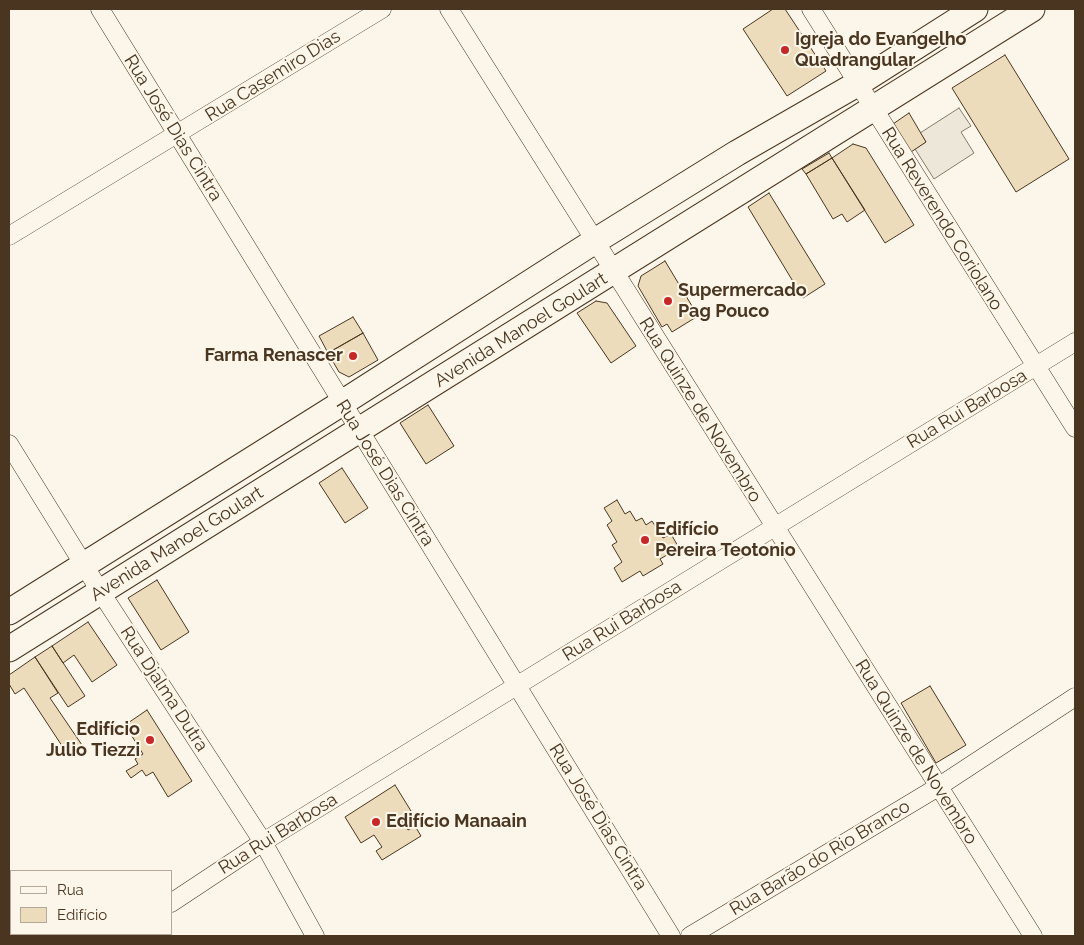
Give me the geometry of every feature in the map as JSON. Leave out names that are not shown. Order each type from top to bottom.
[{"type":"main road","name":"Avenida Manoel Goulart","points":[[9,612],[342,403],[594,241],[737,153],[857,84],[975,9]]},
{"type":"main road","name":"Avenida Manoel Goulart","points":[[9,649],[614,273],[1032,9]]},
{"type":"street","name":"Rua José Dias Cintra","points":[[100,9],[671,936]]},
{"type":"street","name":"Rua Casemiro Dias","points":[[9,236],[382,9]]},
{"type":"street","name":"Rua Quinze de Novembro","points":[[449,9],[1033,936]]},
{"type":"street","name":"Rua Reverendo Coriolano","points":[[811,9],[1075,428]]},
{"type":"street","name":"Rua Rui Barbosa","points":[[172,902],[263,842],[1075,342]]},
{"type":"street","name":"Rua Djalma Dutra","points":[[9,444],[84,566],[263,842],[315,936]]},
{"type":"street","name":"Rua Barão do Rio Branco","points":[[690,936],[938,787],[1075,697]]},
{"type":"shaded area","points":[[959,108],[971,126],[961,132],[974,153],[934,179],[915,149],[926,142],[920,133]]},
{"type":"building","name":"Igreja do Evangelho Quadrangular","points":[[773,9],[785,9],[826,71],[787,96],[743,29]]},
{"type":"building","points":[[1005,55],[1069,159],[1016,192],[952,88]]},
{"type":"building","points":[[909,113],[926,142],[911,152],[893,124]]},
{"type":"building","points":[[853,144],[866,148],[914,225],[885,243],[832,158]]},
{"type":"building","points":[[829,153],[832,158],[806,174],[802,169]]},
{"type":"building","points":[[832,158],[865,210],[847,222],[842,214],[833,219],[806,174]]},
{"type":"building","points":[[769,193],[825,284],[803,298],[748,207]]},
{"type":"building","name":"Supermercado Pag Pouco","points":[[665,261],[698,316],[672,332],[667,324],[662,327],[638,286],[641,276]]},
{"type":"building","points":[[596,301],[607,303],[636,346],[611,363],[577,313]]},
{"type":"building","points":[[353,317],[363,333],[328,353],[319,336]]},
{"type":"building","name":"Farma Renascer","points":[[363,333],[378,360],[349,377],[339,372],[328,353]]},
{"type":"building","points":[[428,405],[454,446],[426,464],[400,423]]},
{"type":"building","points":[[342,468],[368,508],[345,523],[319,483]]},
{"type":"building","name":"Edifício Pereira Teotonio","points":[[617,500],[625,514],[630,511],[636,521],[642,518],[646,525],[652,521],[663,538],[671,534],[679,548],[660,559],[663,564],[643,576],[640,571],[622,582],[614,568],[622,562],[612,545],[617,542],[607,525],[612,521],[604,508]]},
{"type":"building","points":[[157,580],[189,632],[161,650],[128,598]]},
{"type":"building","points":[[88,622],[117,665],[92,682],[74,655],[63,663],[52,646]]},
{"type":"building","points":[[52,646],[85,696],[68,707],[35,657]]},
{"type":"building","points":[[35,657],[58,693],[50,698],[82,745],[68,755],[24,688],[15,694],[9,684],[9,675]]},
{"type":"building","points":[[930,686],[966,745],[936,763],[901,703]]},
{"type":"building","name":"Edifício Julio Tiezzi","points":[[147,710],[192,781],[168,797],[153,772],[146,776],[142,770],[131,778],[126,771],[138,764],[135,759],[143,754],[125,725]]},
{"type":"building","name":"Edifício Manaain","points":[[395,785],[411,811],[400,818],[408,830],[415,826],[421,836],[382,860],[376,851],[382,847],[374,835],[361,843],[345,817]]},
{"type":"building","points":[[9,912],[10,935],[34,936],[9,936]]},
{"type":"place","name":"Igreja do Evangelho Quadrangular","points":[[785,50]]},
{"type":"place","name":"Supermercado Pag Pouco","points":[[668,301]]},
{"type":"place","name":"Farma Renascer","points":[[353,356]]},
{"type":"place","name":"Edifício Pereira Teotonio","points":[[645,540]]},
{"type":"place","name":"Edifício Julio Tiezzi","points":[[150,740]]},
{"type":"place","name":"Edifício Manaain","points":[[376,822]]}]
